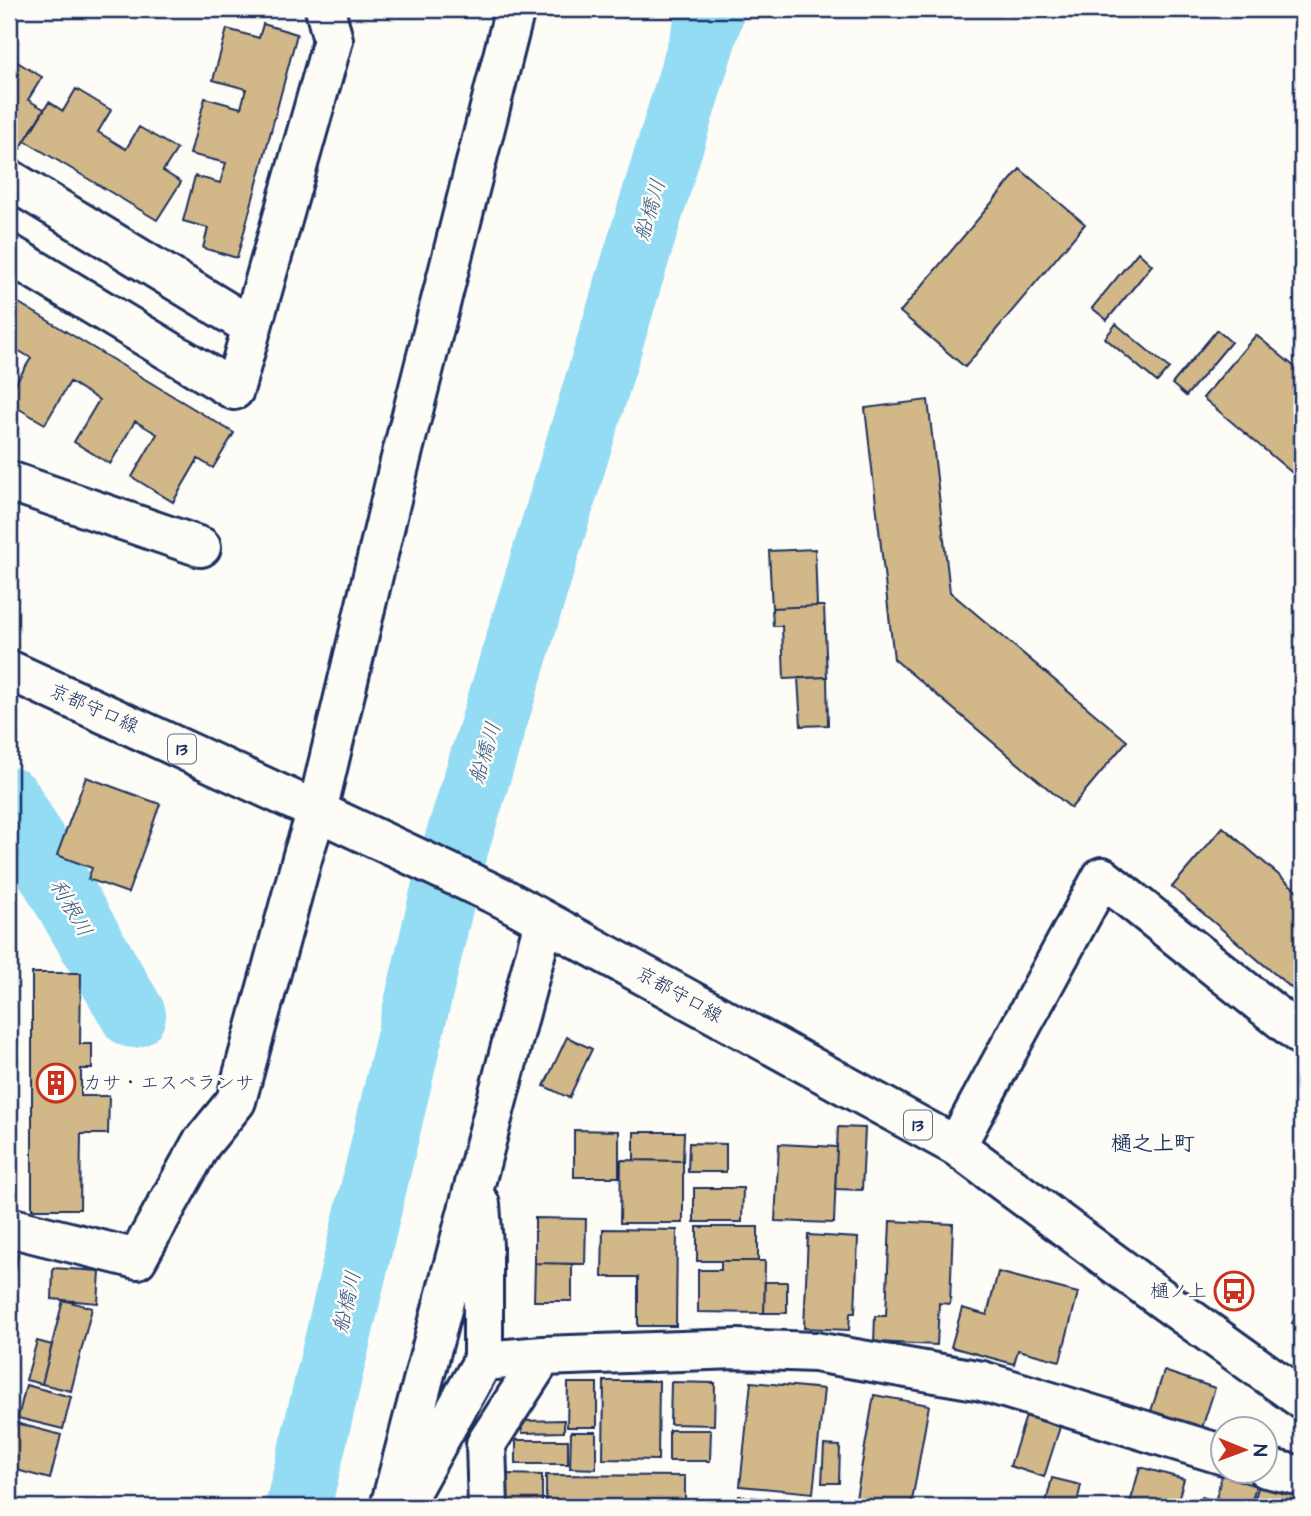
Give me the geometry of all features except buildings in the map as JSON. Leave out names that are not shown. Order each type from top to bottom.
[{"type":"street","points":[[9,254],[234,390],[333,40],[325,9]]},
{"type":"street","points":[[9,1227],[137,1259],[201,1144],[236,1101],[317,811],[398,470],[515,9]]},
{"type":"street","points":[[9,178],[252,327]]},
{"type":"street","points":[[9,481],[201,547]]},
{"type":"street","name":"京都守口線","points":[[9,670],[503,898],[956,1146],[1302,1399]]},
{"type":"street","points":[[956,1146],[1102,877],[1302,1036]]},
{"type":"street","points":[[390,1507],[544,921]]},
{"type":"street","points":[[400,1507],[411,1493],[483,1361],[484,1246],[477,1174]]},
{"type":"street","points":[[483,1361],[543,1356],[737,1349],[815,1352],[982,1381],[1210,1451]]},
{"type":"street","points":[[488,1507],[486,1444],[543,1356]]},
{"type":"street","points":[[1280,1471],[1302,1476]]},
{"type":"waterway","name":"船橋川","points":[[298,1507],[449,869],[712,9]]},
{"type":"waterway","name":"利根川","points":[[9,800],[133,1015]]},
{"type":"place","name":"カサ・エスペランサ","points":[[56,1083]]},
{"type":"place","name":"樋ノ上","points":[[1234,1291]]},
{"type":"district","name":"樋之上町","points":[[1153,1143]]}]
